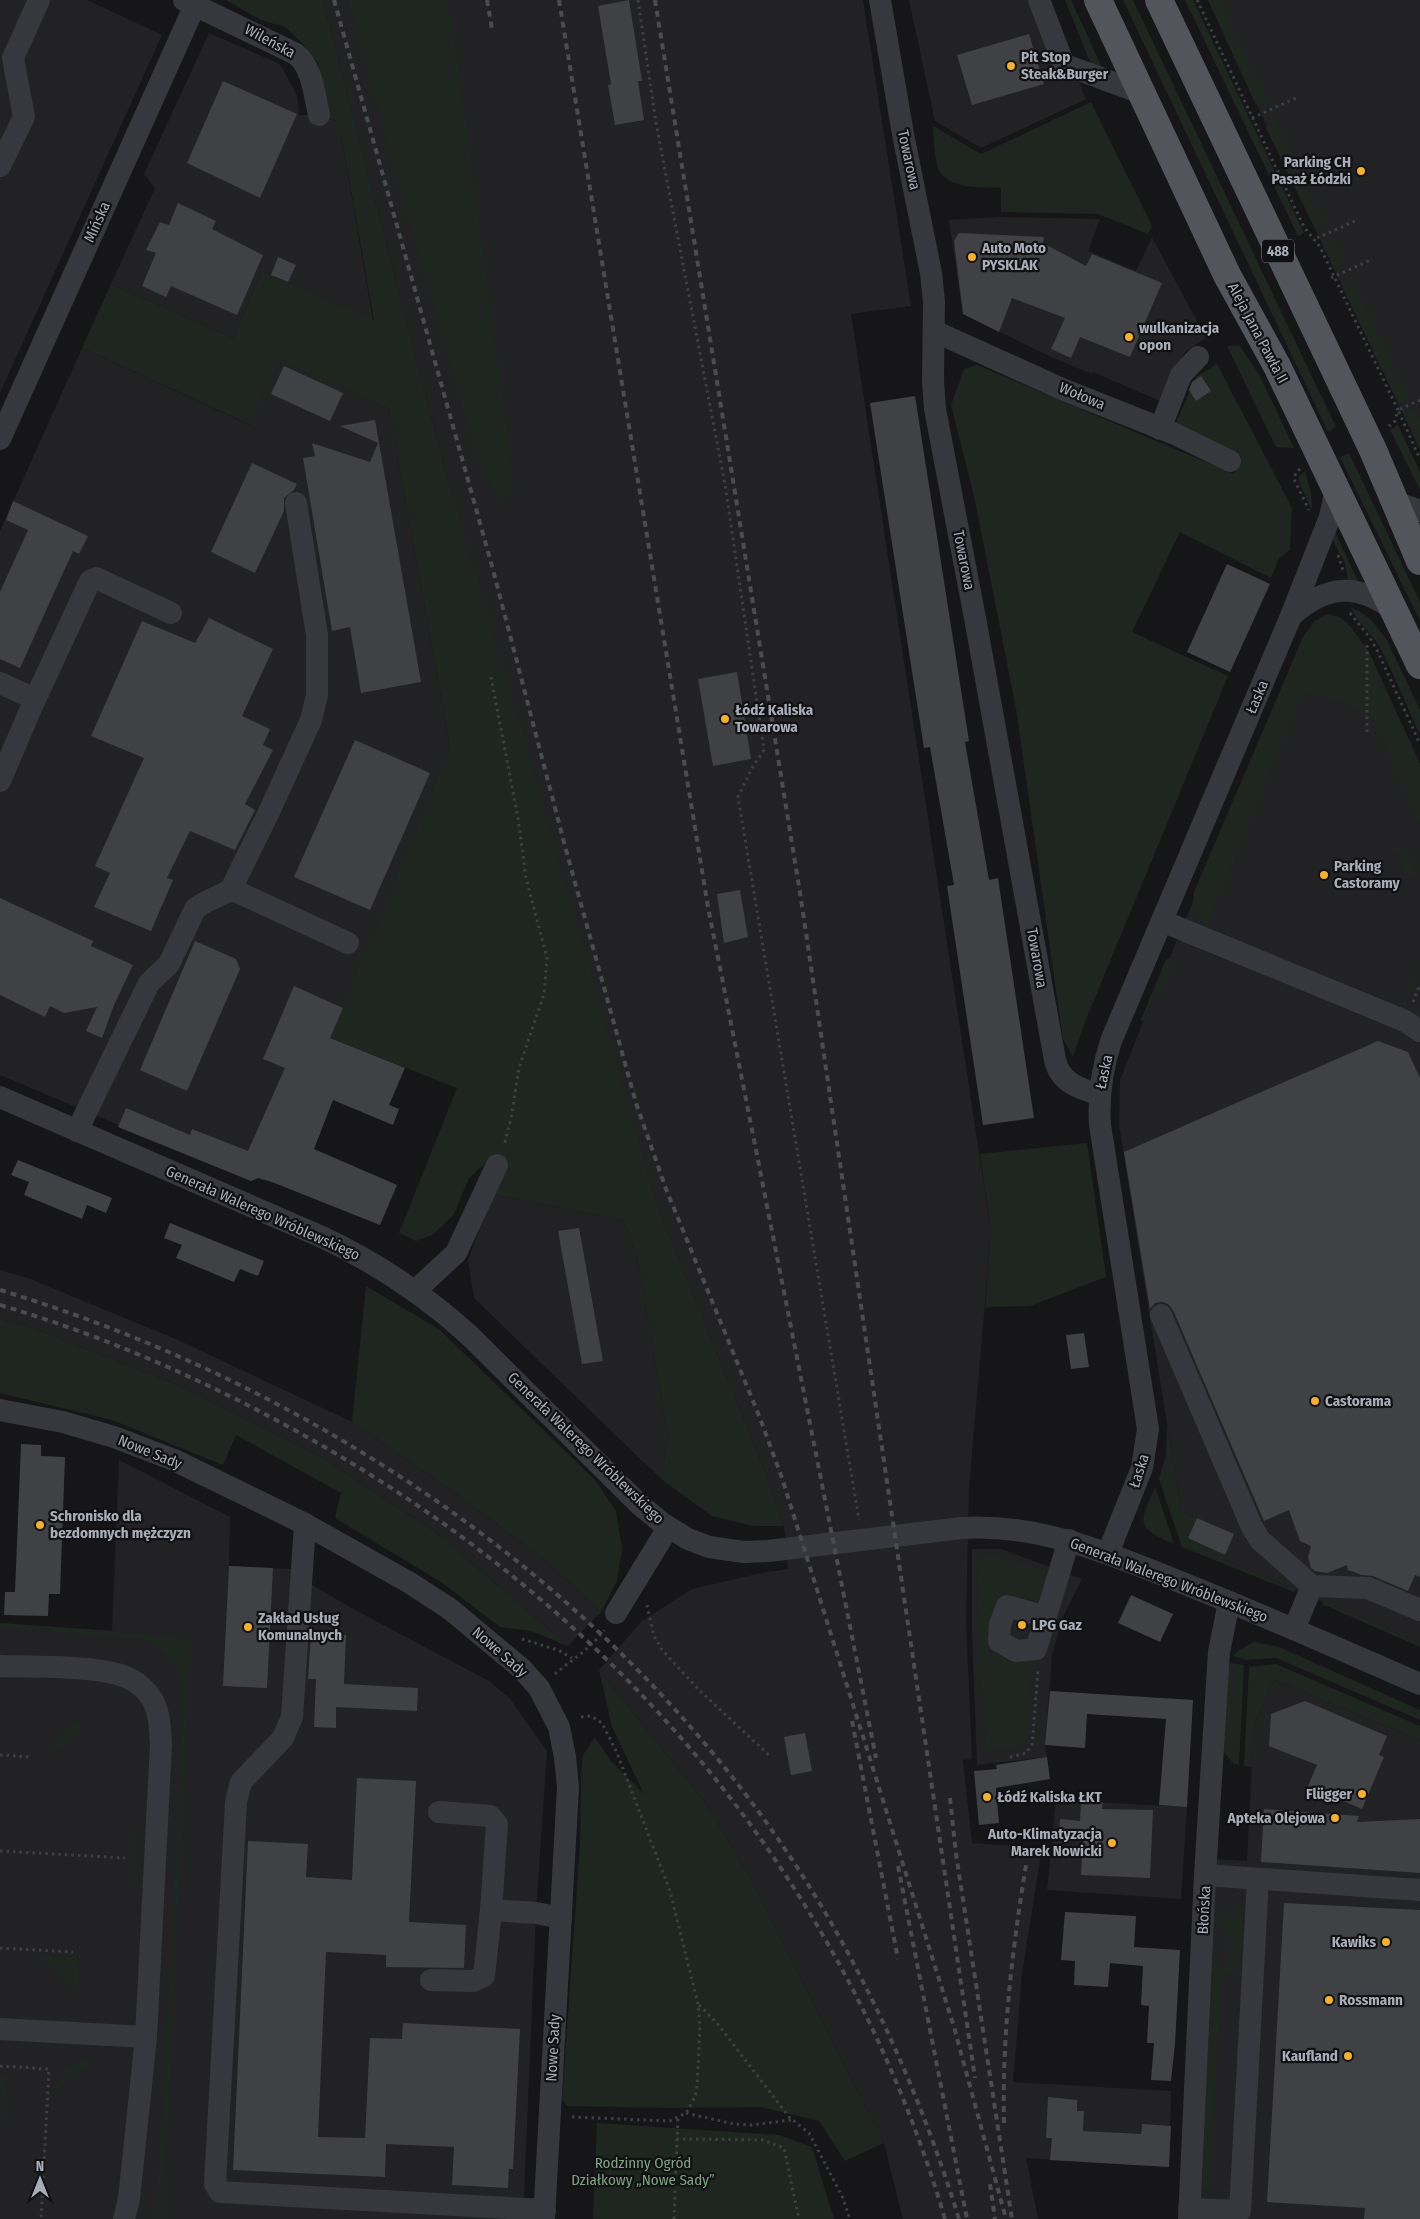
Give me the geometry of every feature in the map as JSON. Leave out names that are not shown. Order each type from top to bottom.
[{"type":"main road","name":"Aleja Jana Pawła II","points":[[1098,0],[1227,275],[1277,366],[1420,665]]},
{"type":"main road","name":"488","points":[[1159,0],[1373,450],[1420,561]]},
{"type":"street","points":[[0,166],[24,116],[13,58],[39,0]]},
{"type":"street","name":"Towarowa","points":[[880,0],[903,134],[934,288],[932,381],[935,409],[976,618],[1055,1060],[1059,1071],[1068,1082],[1099,1094]]},
{"type":"street","points":[[1039,0],[1064,65],[1140,92]]},
{"type":"street","name":"Wileńska","points":[[190,3],[284,47],[300,57],[304,61],[311,79],[319,115]]},
{"type":"street","name":"Mińska","points":[[0,439],[190,3]]},
{"type":"street","name":"Wołowa","points":[[934,331],[1062,389],[1160,429],[1230,461]]},
{"type":"street","points":[[1160,429],[1181,375],[1198,357]]},
{"type":"street","name":"Łaska","points":[[1108,1553],[1142,1468],[1148,1429],[1100,1126],[1099,1094],[1105,1061],[1111,1041],[1291,616],[1330,517],[1336,488]]},
{"type":"street","points":[[1394,502],[1420,510]]},
{"type":"street","points":[[77,1131],[149,983],[169,964],[194,909],[202,902],[220,897],[231,889],[265,821],[310,720],[317,695],[317,635],[296,503]]},
{"type":"street","points":[[0,781],[35,699],[90,581],[96,578],[172,613]]},
{"type":"street","name":"Łaska","points":[[1291,616],[1311,600],[1331,592],[1345,590],[1367,594],[1382,601],[1394,610]]},
{"type":"street","points":[[0,683],[35,699]]},
{"type":"street","points":[[231,889],[348,943]]},
{"type":"street","points":[[1162,921],[1405,1021],[1420,1031]]},
{"type":"street","name":"Generała Walerego Wróblewskiego","points":[[0,1098],[322,1237],[378,1266],[416,1290],[476,1341],[639,1504],[668,1528],[698,1544],[744,1552],[768,1551],[987,1526],[1026,1530],[1069,1540],[1108,1553],[1230,1602],[1420,1684]]},
{"type":"street","points":[[416,1290],[456,1253],[497,1166]]},
{"type":"street","points":[[1161,1315],[1252,1527],[1260,1540],[1312,1586],[1368,1588],[1420,1610]]},
{"type":"street","name":"Nowe Sady","points":[[0,1410],[63,1422],[114,1437],[174,1460],[305,1524],[410,1583],[450,1609],[522,1669],[539,1688],[559,1727],[565,1756],[568,1787],[544,2214]]},
{"type":"street","points":[[305,1524],[292,1717],[283,1738],[241,1782],[236,1802],[215,2184],[220,2192],[524,2210],[544,2214]]},
{"type":"street","points":[[616,1613],[668,1528]]},
{"type":"street","points":[[1046,1617],[1007,1606],[1000,1624],[999,1641],[1016,1651],[1036,1649],[1046,1617],[1069,1540]]},
{"type":"street","points":[[1294,1629],[1312,1586]]},
{"type":"street","name":"Błońska","points":[[1189,2214],[1205,1875],[1219,1652],[1230,1602]]},
{"type":"street","points":[[0,1666],[97,1671],[129,1678],[142,1687],[152,1699],[158,1712],[161,1744],[146,2037],[129,2199],[124,2219]]},
{"type":"street","points":[[431,1980],[473,1981],[484,1976],[497,1824],[490,1816],[440,1812]]},
{"type":"street","points":[[1205,1875],[1420,1890]]},
{"type":"street","points":[[1189,2214],[1240,2211],[1258,1880]]},
{"type":"street","points":[[491,1910],[536,1913],[561,1918]]},
{"type":"street","points":[[0,2029],[146,2037]]},
{"type":"path","points":[[638,0],[656,123],[725,484],[764,750],[752,768],[738,797],[862,1540]]},
{"type":"path","points":[[1197,0],[1304,227],[1320,248],[1332,277],[1398,410],[1420,459]]},
{"type":"path","points":[[1252,118],[1296,98]]},
{"type":"path","points":[[1317,238],[1354,221]]},
{"type":"path","points":[[1332,277],[1372,259]]},
{"type":"path","points":[[1398,410],[1420,400]]},
{"type":"path","points":[[1386,428],[1395,421],[1398,410]]},
{"type":"path","points":[[1305,466],[1296,472],[1294,479],[1303,501],[1311,513]]},
{"type":"path","points":[[1334,550],[1344,572]]},
{"type":"path","points":[[1347,608],[1377,650],[1420,744]]},
{"type":"path","points":[[1367,645],[1367,732]]},
{"type":"path","points":[[490,677],[518,818],[526,878],[547,958],[544,994],[519,1068],[511,1118],[497,1166]]},
{"type":"path","points":[[1412,1005],[1420,984]]},
{"type":"path","points":[[641,1575],[654,1636],[662,1650],[699,1690],[771,1757]]},
{"type":"path","points":[[486,1639],[505,1637],[523,1639],[558,1650],[572,1658],[581,1654],[601,1635],[616,1613]]},
{"type":"path","points":[[1010,1756],[1026,1753],[1032,1745],[1038,1664],[1036,1649]]},
{"type":"path","points":[[549,2118],[585,2117],[670,2121],[678,2118],[686,2113],[695,2097],[700,2026],[698,2004],[670,1892],[610,1738],[602,1723],[590,1716],[581,1716],[559,1727]]},
{"type":"path","points":[[0,1755],[32,1757]]},
{"type":"path","points":[[0,1851],[125,1858]]},
{"type":"path","points":[[0,1948],[73,1952]]},
{"type":"path","points":[[698,2004],[717,2024],[793,2120],[809,2133],[842,2196],[850,2219]]},
{"type":"path","points":[[0,2066],[49,2069],[41,2219]]},
{"type":"path","points":[[686,2113],[734,2124],[751,2125],[793,2120]]},
{"type":"path","points":[[674,2219],[678,2118]]},
{"type":"path","points":[[676,2139],[763,2140],[784,2148],[799,2219]]},
{"type":"shaded area","points":[[0,0],[87,0],[162,35],[0,393]]},
{"type":"shaded area","points":[[323,0],[863,0],[911,306],[851,314],[991,1231],[969,1489],[966,1622],[972,1759],[963,1760],[972,1843],[1042,1848],[1022,1974],[1013,2082],[1171,2091],[1169,2167],[1026,2158],[1038,2219],[903,2219],[884,2143],[749,1876],[705,1802],[599,1670],[642,1621],[692,1589],[788,1569],[784,1526],[770,1484],[657,1204],[443,462]]},
{"type":"shaded area","points":[[909,0],[1046,0],[1086,99],[981,148],[935,121]]},
{"type":"shaded area","name":"Parking CH Pasaż Łódzki","points":[[1208,0],[1420,0],[1420,450],[1316,231]]},
{"type":"shaded area","points":[[209,33],[280,64],[297,95],[299,115],[319,115],[339,122],[373,320],[262,271],[233,338],[111,284],[155,188],[144,174]]},
{"type":"shaded area","points":[[999,217],[1100,219],[1088,251],[1136,271],[1152,237],[1206,338],[1186,351],[1160,401],[1093,372],[1092,374],[1049,356],[963,314],[949,220]]},
{"type":"shaded area","points":[[82,348],[250,425],[279,359],[389,409],[450,746],[272,1182],[258,1178],[251,1181],[0,1075],[0,531]]},
{"type":"shaded area","points":[[1328,614],[1341,618],[1349,625],[1369,652],[1420,764],[1420,1643],[1223,1559],[1233,1534],[1181,1511],[1119,1125],[1120,1080],[1143,1022],[1303,637],[1315,621]]},
{"type":"shaded area","points":[[493,1194],[623,1220],[638,1260],[668,1437],[661,1479],[474,1298],[468,1260]]},
{"type":"shaded area","points":[[0,1270],[28,1278],[178,1340],[352,1422],[447,1487],[545,1560],[601,1612],[568,1646],[436,1532],[316,1454],[181,1386],[34,1328],[0,1319]]},
{"type":"shaded area","points":[[119,1460],[230,1517],[229,1566],[291,1569],[291,1573],[355,1610],[489,1681],[510,1699],[547,1751],[536,1913],[523,2219],[0,2219],[0,1623],[112,1631]]},
{"type":"shaded area","points":[[972,1549],[1001,1549],[1082,1579],[1063,1617],[1052,1655],[1045,1746],[1047,1757],[977,1765],[972,1632]]},
{"type":"shaded area","points":[[1274,1680],[1420,1740],[1420,2219],[1197,2219],[1216,1859],[1247,1861],[1254,1725]]},
{"type":"shaded area","points":[[1056,1800],[1187,1807],[1181,1899],[1047,1890]]},
{"type":"green space","points":[[226,0],[323,0],[443,462],[514,700],[657,1204],[770,1484],[784,1526],[753,1526],[712,1516],[661,1479],[668,1437],[638,1260],[623,1220],[493,1194],[490,1159],[469,1178],[453,1216],[432,1235],[416,1241],[399,1233],[457,1088],[330,1038],[450,746],[389,409],[279,360],[251,425],[82,348],[111,284],[233,338],[262,271],[374,320],[339,122],[327,117],[318,63],[302,43],[285,27],[261,20]]},
{"type":"green space","points":[[348,0],[448,0],[462,90],[515,490],[502,503],[481,472],[402,202]]},
{"type":"green space","points":[[1065,0],[1071,0],[1103,70],[1093,69]]},
{"type":"green space","points":[[1123,0],[1133,0],[1336,427],[1328,432]]},
{"type":"green space","points":[[1185,0],[1193,0],[1304,233],[1298,236]]},
{"type":"green space","points":[[1208,0],[1220,0],[1269,102],[1259,105],[1255,103]]},
{"type":"green space","points":[[1091,102],[1152,226],[1148,234],[1098,214],[1001,212],[1001,188],[957,184],[942,175],[938,168],[933,126],[981,154]]},
{"type":"green space","points":[[1275,116],[1327,226],[1316,231],[1266,128],[1269,120]]},
{"type":"green space","points":[[1334,238],[1346,264],[1334,269],[1322,243]]},
{"type":"green space","points":[[1352,277],[1410,399],[1399,405],[1340,282]]},
{"type":"green space","points":[[1239,345],[1259,374],[1294,448],[1276,447],[1227,346]]},
{"type":"green space","points":[[1217,364],[1292,508],[1290,550],[1279,558],[1271,578],[1180,532],[1132,632],[1228,676],[1085,1022],[1073,1057],[1063,1039],[1016,709],[974,496],[951,405],[964,369],[977,365],[1234,474],[1241,456],[1175,425],[1196,377]]},
{"type":"green space","points":[[1414,408],[1420,420],[1420,449],[1403,413]]},
{"type":"green space","points":[[1398,425],[1420,472],[1420,490],[1390,430]]},
{"type":"green space","points":[[1349,453],[1420,602],[1420,621],[1340,457]]},
{"type":"green space","points":[[1305,471],[1311,493],[1312,511],[1299,482],[1299,476]]},
{"type":"green space","points":[[1335,532],[1358,581],[1348,580],[1345,563],[1332,539]]},
{"type":"green space","points":[[1351,607],[1364,614],[1373,622],[1387,640],[1420,710],[1420,735],[1378,644],[1359,621]]},
{"type":"green space","points":[[1328,614],[1341,618],[1349,625],[1369,652],[1420,764],[1420,825],[1373,721],[1363,712],[1323,695],[1319,697],[1304,691],[1208,925],[1200,919],[1195,911],[1193,902],[1194,892],[1303,637],[1315,621]]},
{"type":"green space","points":[[1396,845],[1404,845],[1410,851],[1415,864],[1415,877],[1400,871],[1406,856],[1391,850]]},
{"type":"green space","points":[[1170,958],[1175,961],[1161,995],[1155,993],[1143,1022],[1141,1020],[1165,961]]},
{"type":"green space","points":[[1420,962],[1420,971],[1406,1006],[1402,1005]]},
{"type":"green space","points":[[1087,1143],[1106,1277],[1030,1306],[985,1307],[991,1231],[980,1154]]},
{"type":"green space","points":[[366,1286],[439,1329],[595,1480],[616,1511],[622,1548],[617,1581],[601,1612],[545,1560],[447,1487],[352,1422]]},
{"type":"green space","points":[[0,1319],[34,1328],[181,1386],[316,1454],[436,1532],[568,1646],[531,1631],[500,1627],[441,1582],[335,1518],[341,1493],[236,1435],[223,1465],[112,1420],[0,1393]]},
{"type":"green space","points":[[1167,1424],[1181,1511],[1197,1518],[1188,1538],[1225,1555],[1223,1559],[1296,1590],[1294,1592],[1182,1547],[1159,1479],[1166,1455]]},
{"type":"green space","points":[[1155,1487],[1174,1544],[1152,1533],[1144,1523],[1146,1509]]},
{"type":"green space","points":[[976,1554],[995,1554],[1047,1572],[1038,1602],[1002,1593],[992,1618],[1033,1657],[1027,1737],[1013,1747],[1003,1750],[986,1750],[979,1644]]},
{"type":"green space","points":[[1323,1601],[1420,1643],[1420,1647],[1322,1604]]},
{"type":"green space","points":[[0,1623],[190,1639],[164,2219],[154,2219],[184,1698],[181,1679],[166,1655],[142,1640],[0,1627]]},
{"type":"green space","points":[[1254,1642],[1279,1647],[1420,1710],[1420,1720],[1276,1658],[1247,1660],[1233,1656],[1239,1650]]},
{"type":"green space","points":[[1230,1663],[1244,1665],[1239,1765],[1234,1764],[1223,1751],[1228,1669]]},
{"type":"green space","points":[[1276,1664],[1420,1726],[1420,1740],[1274,1680],[1254,1725],[1252,1767],[1244,1766],[1249,1667]]},
{"type":"green space","points":[[599,1670],[705,1802],[749,1876],[884,2143],[845,2161],[819,2121],[761,2107],[567,2106],[562,2099],[580,1845],[581,1776],[583,1755],[595,1737],[610,1760],[644,1794],[612,1727]]},
{"type":"green space","points":[[78,1721],[81,1726],[70,1742],[59,1749],[40,1753],[73,1722]]},
{"type":"green space","points":[[132,1827],[135,1831],[132,1887],[129,1890],[126,1887],[129,1830]]},
{"type":"green space","points":[[1236,1900],[1244,1907],[1242,1951],[1234,1974],[1221,1974],[1211,2187],[1203,2190],[1199,2185],[1213,1966],[1227,1967],[1229,1937],[1219,1927],[1215,1912],[1236,1913]]},
{"type":"green space","points":[[39,1955],[79,1957],[78,1991],[72,1991]]},
{"type":"green space","points":[[99,2057],[53,2094],[59,2078],[69,2066],[82,2060]]},
{"type":"green space","points":[[0,2075],[5,2076],[7,2080],[5,2111],[0,2126]]},
{"type":"green space","name":"Rodzinny Ogród Działkowy „Nowe Sady”","points":[[597,2123],[779,2135],[812,2147],[834,2219],[593,2219]]},
{"type":"building","points":[[629,0],[642,81],[638,81],[644,120],[615,125],[608,85],[611,84],[598,6]]},
{"type":"building","points":[[1029,34],[1044,84],[972,105],[957,55]]},
{"type":"building","points":[[223,81],[297,114],[260,198],[187,163]]},
{"type":"building","points":[[178,203],[216,221],[212,229],[263,255],[237,315],[171,286],[166,297],[142,286],[156,253],[146,250],[160,222],[169,225]]},
{"type":"building","points":[[959,233],[1044,237],[1043,243],[1086,266],[1092,254],[1162,283],[1130,357],[1080,337],[1071,358],[1051,349],[1065,318],[1012,298],[999,332],[963,314],[954,241]]},
{"type":"building","points":[[278,257],[296,265],[288,282],[271,275]]},
{"type":"building","points":[[284,366],[343,393],[330,421],[271,394]]},
{"type":"building","points":[[1201,376],[1211,391],[1196,401],[1189,390],[1192,382]]},
{"type":"building","points":[[915,396],[969,741],[965,742],[989,880],[998,878],[1034,1118],[983,1125],[947,886],[954,885],[930,747],[924,748],[870,403]]},
{"type":"building","points":[[375,420],[421,682],[361,693],[350,627],[332,631],[303,458],[315,456],[312,443],[370,462],[378,443],[340,426]]},
{"type":"building","points":[[252,463],[297,484],[294,490],[284,498],[284,511],[255,573],[211,552]]},
{"type":"building","points":[[13,501],[88,536],[79,554],[73,551],[20,668],[0,659],[0,592],[28,530],[6,520]]},
{"type":"building","points":[[1227,564],[1270,584],[1230,672],[1187,652]]},
{"type":"building","points":[[209,618],[273,649],[242,716],[270,729],[263,745],[273,750],[245,804],[255,810],[235,850],[190,831],[167,878],[173,880],[151,931],[94,907],[110,873],[95,866],[144,758],[91,736],[142,621],[195,643]]},
{"type":"building","name":"Łódź Kaliska Towarowa","points":[[737,672],[751,759],[713,766],[698,679]]},
{"type":"building","points":[[355,740],[430,773],[370,910],[294,877]]},
{"type":"building","points":[[740,890],[748,937],[724,943],[717,894]]},
{"type":"building","points":[[0,898],[93,941],[91,946],[133,965],[114,1005],[102,1038],[86,1031],[97,1007],[64,1013],[50,1006],[45,1017],[0,995]]},
{"type":"building","points":[[195,941],[236,959],[240,969],[187,1091],[140,1070]]},
{"type":"building","points":[[294,986],[343,1008],[330,1038],[405,1068],[389,1105],[399,1109],[393,1125],[333,1100],[314,1149],[397,1185],[380,1225],[272,1182],[258,1178],[251,1181],[118,1127],[126,1108],[190,1135],[192,1129],[248,1151],[285,1068],[263,1059]]},
{"type":"building","name":"Castorama","points":[[1378,1041],[1408,1052],[1420,1078],[1420,1577],[1415,1575],[1408,1591],[1373,1576],[1362,1575],[1348,1570],[1347,1565],[1327,1573],[1315,1571],[1311,1568],[1308,1557],[1311,1546],[1300,1541],[1289,1510],[1264,1521],[1173,1310],[1168,1304],[1162,1302],[1155,1303],[1150,1309],[1124,1152]]},
{"type":"building","points":[[18,1160],[112,1198],[106,1213],[87,1205],[82,1219],[24,1195],[29,1182],[11,1175]]},
{"type":"building","points":[[170,1223],[264,1261],[258,1276],[240,1269],[234,1282],[176,1258],[182,1245],[164,1238]]},
{"type":"building","points":[[579,1228],[603,1361],[582,1364],[558,1231]]},
{"type":"building","points":[[1084,1333],[1089,1367],[1071,1369],[1066,1335]]},
{"type":"building","name":"Schronisko dla bezdomnych mężczyzn","points":[[21,1444],[41,1445],[41,1456],[65,1457],[60,1594],[49,1594],[48,1616],[4,1615],[5,1592],[15,1592]]},
{"type":"building","points":[[1197,1518],[1234,1534],[1225,1555],[1188,1538]]},
{"type":"building","name":"Zakład Usług Komunalnych","points":[[229,1566],[273,1568],[267,1688],[223,1686]]},
{"type":"building","points":[[1131,1595],[1173,1614],[1160,1642],[1118,1623]]},
{"type":"building","points":[[311,1634],[346,1635],[344,1684],[418,1688],[417,1711],[336,1707],[336,1728],[314,1727],[316,1679],[308,1679]]},
{"type":"building","points":[[1050,1691],[1193,1700],[1187,1807],[1159,1805],[1166,1719],[1087,1714],[1085,1748],[1045,1745]]},
{"type":"building","points":[[1305,1701],[1387,1736],[1379,1755],[1384,1757],[1362,1809],[1308,1786],[1317,1765],[1269,1746],[1271,1714]]},
{"type":"building","points":[[805,1733],[812,1771],[791,1775],[784,1737]]},
{"type":"building","points":[[1047,1757],[1050,1779],[996,1788],[999,1823],[979,1825],[974,1771],[997,1769],[996,1765]]},
{"type":"building","points":[[357,1778],[416,1781],[409,1922],[466,1925],[464,1968],[386,1967],[386,1955],[326,1952],[318,2137],[365,2138],[370,2038],[402,2039],[403,2023],[520,2029],[513,2169],[509,2169],[508,2188],[452,2185],[454,2147],[386,2144],[385,2177],[233,2170],[248,1841],[308,1844],[306,1877],[352,1880]]},
{"type":"building","points":[[1081,1801],[1103,1802],[1102,1809],[1153,1810],[1150,1878],[1081,1875],[1083,1837],[1059,1836],[1060,1819],[1080,1821]]},
{"type":"building","points":[[1264,1809],[1359,1816],[1357,1822],[1420,1819],[1420,1873],[1261,1862]]},
{"type":"building","name":"Kaufland","points":[[1284,1903],[1420,1910],[1420,2219],[1364,2219],[1365,2208],[1267,2202]]},
{"type":"building","points":[[1065,1912],[1136,1916],[1134,1947],[1180,1950],[1171,2081],[1151,2080],[1154,2043],[1147,2043],[1149,2006],[1141,2005],[1143,1966],[1110,1963],[1108,1987],[1074,1985],[1075,1961],[1061,1960]]},
{"type":"building","points":[[1048,2097],[1077,2100],[1077,2111],[1084,2111],[1083,2131],[1141,2134],[1142,2124],[1171,2126],[1169,2167],[1050,2160],[1052,2138],[1046,2138]]},
{"type":"railway","points":[[334,0],[492,566],[566,850],[636,1103],[666,1189],[760,1418],[782,1478],[954,2027],[1006,2219]]},
{"type":"railway","points":[[487,0],[492,29]]},
{"type":"railway","points":[[559,0],[708,907],[876,1758]]},
{"type":"railway","points":[[655,0],[801,899],[975,2078]]},
{"type":"railway","points":[[0,1290],[128,1335],[252,1391],[372,1458],[484,1536],[589,1623],[685,1720],[769,1827],[842,1942],[877,2009],[908,2078],[935,2147],[959,2219]]},
{"type":"railway","points":[[0,1305],[83,1333],[165,1366],[244,1403],[321,1445],[430,1514],[532,1592],[625,1678],[709,1771],[784,1872],[848,1981],[902,2096],[945,2219]]},
{"type":"railway","points":[[852,1721],[898,1959]]},
{"type":"railway","points":[[950,1798],[956,1854],[1012,2219]]},
{"type":"railway","points":[[1004,2123],[1006,2026],[1016,1929],[1026,1865]]},
{"type":"railway","points":[[898,1866],[967,2219]]},
{"type":"railway","points":[[990,2184],[995,2219]]},
{"type":"place","name":"Pit Stop Steak&Burger","points":[[1011,66]]},
{"type":"place","name":"Parking CH Pasaż Łódzki","points":[[1361,171]]},
{"type":"place","name":"Auto Moto PYSKLAK","points":[[972,257]]},
{"type":"place","name":"wulkanizacja opon","points":[[1129,337]]},
{"type":"place","name":"Łódź Kaliska Towarowa","points":[[725,719]]},
{"type":"place","name":"Parking Castoramy","points":[[1324,875]]},
{"type":"place","name":"Castorama","points":[[1315,1401]]},
{"type":"place","name":"Schronisko dla bezdomnych mężczyzn","points":[[40,1525]]},
{"type":"place","name":"LPG Gaz","points":[[1022,1625]]},
{"type":"place","name":"Zakład Usług Komunalnych","points":[[248,1627]]},
{"type":"place","name":"Flügger","points":[[1362,1794]]},
{"type":"place","name":"Łódź Kaliska ŁKT","points":[[987,1797]]},
{"type":"place","name":"Apteka Olejowa","points":[[1335,1818]]},
{"type":"place","name":"Auto-Klimatyzacja Marek Nowicki","points":[[1112,1843]]},
{"type":"place","name":"Kawiks","points":[[1386,1942]]},
{"type":"place","name":"Rossmann","points":[[1329,2000]]},
{"type":"place","name":"Kaufland","points":[[1348,2056]]}]
